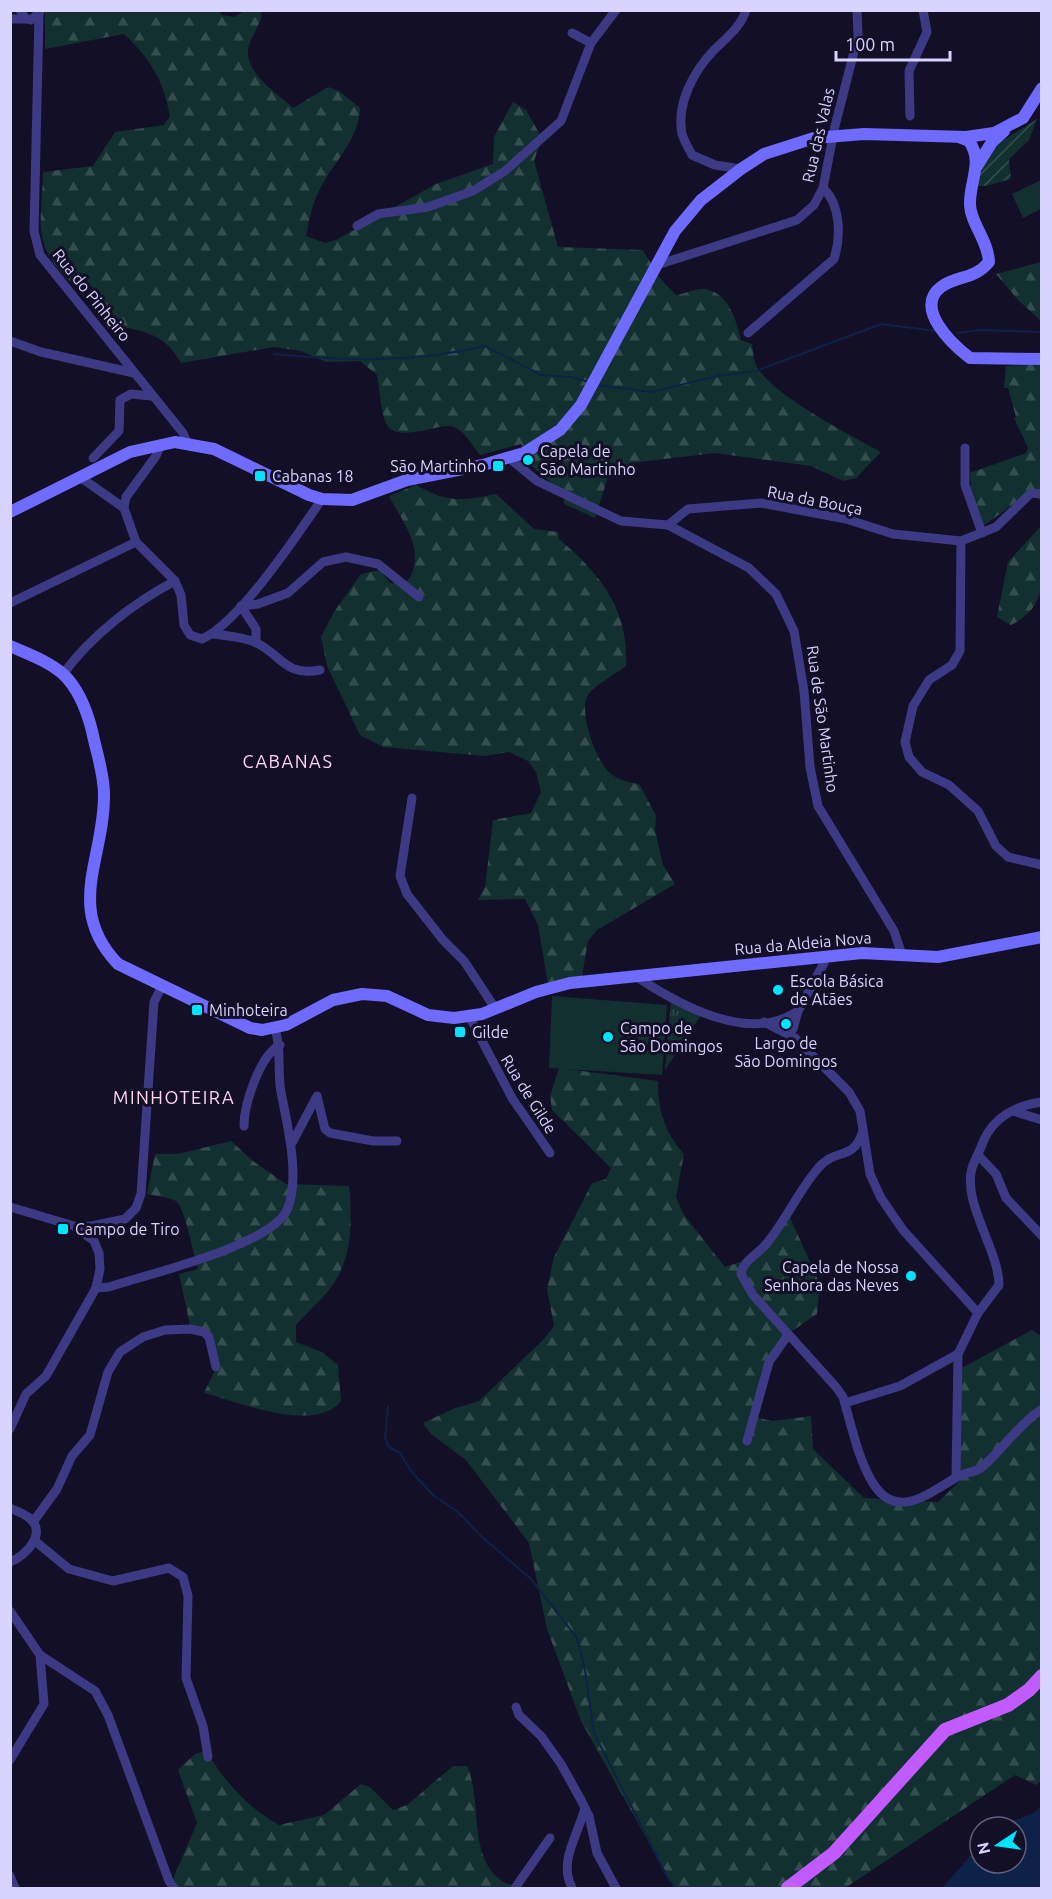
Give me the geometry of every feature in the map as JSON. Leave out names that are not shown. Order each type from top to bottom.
[{"type":"main road","points":[[788,1888],[834,1853],[945,1730],[1008,1705],[1029,1690],[1041,1676]]},
{"type":"street","points":[[357,226],[378,214],[428,207],[473,190],[505,171],[561,121],[591,43],[616,10]]},
{"type":"street","points":[[741,169],[715,165],[692,155],[682,134],[683,110],[690,79],[712,51],[733,32],[746,10]]},
{"type":"street","name":"Rua das Valas","points":[[657,264],[798,220],[814,205],[823,188],[833,136],[858,36],[857,10]]},
{"type":"street","points":[[910,116],[909,71],[927,32],[923,10]]},
{"type":"street","points":[[10,19],[40,13]]},
{"type":"street","name":"Rua do Pinheiro","points":[[40,13],[34,231],[36,246],[40,255],[187,442]]},
{"type":"street","points":[[24,15],[36,26],[40,38]]},
{"type":"street","points":[[572,33],[591,43]]},
{"type":"street","points":[[1040,97],[1027,114],[981,144],[970,196],[970,208],[988,247],[989,262],[974,276],[942,285],[936,292],[932,303],[935,318],[946,336],[970,358],[1041,359]]},
{"type":"street","points":[[10,512],[130,452],[161,444],[187,442],[214,449],[299,491],[322,499],[352,500],[407,480],[509,458],[537,446],[560,430],[587,394],[675,231],[701,200],[741,169],[764,154],[792,143],[833,136],[956,137],[981,144]]},
{"type":"street","points":[[748,333],[834,259],[839,244],[838,219],[829,194],[823,188]]},
{"type":"street","points":[[10,341],[41,352],[134,373]]},
{"type":"street","points":[[93,458],[119,431],[120,400],[131,394],[152,396]]},
{"type":"street","points":[[161,444],[156,456],[126,497],[124,508],[136,542],[175,581],[181,595],[183,625],[190,635],[201,639],[214,634],[241,606],[273,567],[322,499]]},
{"type":"street","points":[[965,448],[965,485],[982,533]]},
{"type":"street","name":"Rua de São Martinho","points":[[509,458],[537,481],[621,521],[668,525],[749,568],[776,594],[794,632],[804,691],[810,767],[818,806],[894,932],[902,955]]},
{"type":"street","points":[[80,477],[124,508]]},
{"type":"street","points":[[1041,494],[1031,493],[996,527],[961,540],[960,651],[952,665],[930,680],[914,706],[905,742],[909,757],[922,772],[949,784],[978,811],[996,846],[1008,857],[1041,865]]},
{"type":"street","name":"Rua da Bouça","points":[[668,525],[688,509],[761,503],[846,519],[893,534],[961,540]]},
{"type":"street","points":[[10,603],[136,542]]},
{"type":"street","points":[[241,606],[288,593],[310,571],[323,562],[346,557],[378,564],[419,597]]},
{"type":"street","points":[[63,674],[78,653],[147,596],[175,581]]},
{"type":"street","points":[[241,606],[256,629],[256,643]]},
{"type":"street","points":[[214,634],[256,643],[283,665],[302,672],[320,670]]},
{"type":"street","points":[[10,646],[48,663],[63,674],[82,703],[90,723],[104,794],[89,912],[104,950],[118,964],[250,1028],[275,1029],[333,1000],[362,994],[387,996],[428,1015],[441,1018],[469,1016]]},
{"type":"street","points":[[412,798],[400,876],[407,894],[443,940],[464,961],[495,1008]]},
{"type":"street","name":"Rua da Aldeia Nova","points":[[469,1016],[555,987],[877,952],[938,957],[1041,937]]},
{"type":"street","points":[[788,1028],[824,963],[823,957]]},
{"type":"street","points":[[637,977],[656,990],[712,1015],[730,1021],[764,1022],[788,1028],[849,1092],[860,1111],[871,1177],[894,1218],[978,1313]]},
{"type":"street","points":[[10,1207],[74,1226],[92,1226],[125,1219],[136,1208],[141,1194],[154,1002],[162,986]]},
{"type":"street","name":"Rua de Gilde","points":[[469,1016],[512,1098],[550,1154]]},
{"type":"street","points":[[96,1288],[109,1287],[249,1242],[270,1228],[287,1210],[292,1143],[280,1089],[280,1045],[275,1029]]},
{"type":"street","points":[[244,1125],[244,1108],[257,1077],[273,1048],[280,1045]]},
{"type":"street","points":[[292,1143],[317,1096],[324,1129],[330,1133],[351,1134],[373,1141],[397,1141]]},
{"type":"street","points":[[956,1477],[958,1354],[978,1313],[999,1284],[999,1274],[978,1220],[972,1187],[972,1169],[986,1135],[996,1121],[1021,1106],[1041,1102]]},
{"type":"street","points":[[1013,1111],[1041,1120]]},
{"type":"street","points":[[862,1131],[858,1145],[848,1153],[821,1165],[770,1241],[742,1268],[742,1278],[788,1335],[827,1376],[845,1403],[871,1480],[888,1497],[903,1502],[918,1500],[956,1477],[979,1469],[1041,1409]]},
{"type":"street","points":[[978,1155],[996,1174],[1006,1198],[1041,1236]]},
{"type":"street","points":[[1026,1218],[1041,1226]]},
{"type":"street","points":[[10,1429],[26,1394],[46,1376],[96,1288],[100,1269],[99,1253],[94,1241],[74,1226]]},
{"type":"street","points":[[33,1522],[57,1489],[72,1456],[90,1436],[108,1372],[120,1352],[143,1337],[165,1330],[190,1329],[204,1332],[209,1337],[216,1367]]},
{"type":"street","points":[[747,1441],[769,1362],[788,1335]]},
{"type":"street","points":[[845,1403],[900,1386],[958,1354]]},
{"type":"street","points":[[10,1508],[30,1518],[36,1528],[35,1541],[28,1552],[10,1562]]},
{"type":"street","points":[[35,1541],[78,1573],[113,1581],[170,1568],[183,1576],[188,1596],[186,1677],[203,1726],[208,1757]]},
{"type":"street","points":[[10,1611],[40,1655],[95,1691],[108,1715],[169,1881],[174,1888]]},
{"type":"street","points":[[10,1760],[44,1704],[40,1655]]},
{"type":"street","points":[[516,1707],[519,1715],[541,1736],[561,1764],[585,1808],[597,1854],[616,1888]]},
{"type":"street","points":[[572,1888],[566,1875],[566,1864],[585,1808]]},
{"type":"street","points":[[514,1888],[550,1838]]},
{"type":"street","points":[[10,1876],[15,1888]]},
{"type":"green space","points":[[219,10],[222,15],[234,17],[245,11],[260,11],[262,16],[248,52],[250,62],[261,79],[293,108],[328,87],[339,91],[360,108],[355,131],[317,196],[306,236],[325,243],[336,240],[436,184],[493,164],[494,137],[513,102],[526,110],[542,138],[534,161],[558,247],[643,250],[659,277],[676,295],[704,289],[720,295],[730,308],[741,340],[752,344],[755,363],[763,375],[792,400],[881,452],[856,478],[843,481],[811,466],[715,453],[631,463],[608,477],[595,518],[564,504],[563,493],[527,462],[521,444],[480,455],[463,433],[455,427],[443,426],[405,433],[389,428],[383,416],[377,375],[360,361],[326,362],[301,351],[274,347],[181,363],[168,345],[153,335],[114,325],[95,289],[85,282],[73,284],[50,258],[42,233],[43,172],[93,166],[115,132],[164,125],[170,116],[164,91],[149,62],[124,34],[45,49],[45,11]]},
{"type":"green space","points":[[1037,119],[1029,140],[1009,159],[1011,179],[986,186],[977,186],[981,165],[999,143]]},
{"type":"green space","points":[[1041,180],[1041,209],[1023,218],[1012,194]]},
{"type":"green space","points":[[1042,262],[1041,321],[1018,300],[996,274]]},
{"type":"green space","points":[[1041,364],[1041,501],[1031,491],[982,527],[972,501],[970,473],[1026,453],[1028,448],[1014,418],[1016,417],[1008,388],[1004,388],[1006,366]]},
{"type":"green space","points":[[416,485],[446,498],[464,499],[496,494],[534,529],[558,532],[559,539],[587,566],[609,594],[623,627],[626,666],[599,684],[590,693],[585,705],[585,715],[591,740],[601,762],[608,771],[620,779],[640,785],[656,816],[655,830],[663,865],[675,884],[597,930],[588,941],[582,976],[548,984],[538,925],[525,899],[478,900],[485,887],[493,820],[531,813],[541,792],[536,772],[528,761],[509,752],[485,756],[383,747],[360,735],[327,666],[321,637],[334,612],[361,574],[380,570],[390,583],[406,583],[412,572],[415,561],[411,539],[389,496]]},
{"type":"green space","points":[[1041,526],[1043,570],[1039,596],[1024,617],[1011,625],[997,617],[1008,562]]},
{"type":"green space","name":"Campo de São Domingos","points":[[552,996],[667,1005],[662,1075],[549,1068]]},
{"type":"green space","points":[[671,1001],[701,1015],[665,1070]]},
{"type":"green space","points":[[559,1068],[658,1081],[659,1101],[664,1120],[684,1154],[676,1197],[684,1215],[725,1267],[749,1259],[788,1213],[820,1284],[817,1314],[782,1338],[761,1373],[754,1417],[773,1421],[811,1416],[813,1449],[864,1498],[938,1502],[961,1480],[957,1422],[960,1369],[1032,1330],[1041,1336],[1041,1781],[1036,1785],[1015,1775],[845,1888],[674,1888],[581,1721],[547,1629],[529,1543],[466,1460],[431,1434],[423,1423],[453,1409],[479,1401],[543,1340],[554,1326],[547,1289],[554,1257],[592,1183],[606,1179],[611,1168],[552,1110],[550,1096]]},
{"type":"green space","points":[[231,1141],[253,1161],[286,1184],[349,1186],[351,1223],[345,1261],[330,1289],[296,1325],[296,1342],[322,1352],[338,1365],[341,1401],[329,1410],[313,1415],[276,1413],[204,1393],[218,1364],[210,1332],[191,1330],[179,1274],[198,1269],[185,1221],[176,1201],[147,1194],[155,1154],[178,1154]]},
{"type":"green space","points":[[206,1751],[238,1793],[256,1810],[279,1825],[324,1815],[361,1784],[370,1787],[393,1810],[407,1805],[453,1766],[467,1766],[472,1780],[477,1828],[484,1858],[491,1871],[502,1881],[524,1888],[169,1888],[197,1823],[178,1770],[195,1754]]},
{"type":"water","points":[[1041,1806],[1041,1888],[942,1888],[968,1859],[968,1875],[1028,1875],[1028,1815]]},
{"type":"waterway","points":[[597,385],[651,392],[722,375],[756,371],[881,324],[936,331]]},
{"type":"waterway","points":[[958,333],[981,330],[1042,332]]},
{"type":"waterway","points":[[274,354],[380,359],[458,352],[485,346],[541,375],[571,377],[589,382]]},
{"type":"waterway","points":[[388,1406],[385,1438],[389,1447],[400,1453],[411,1471],[433,1495],[458,1512],[482,1537],[531,1579],[577,1638],[585,1670],[594,1733],[668,1878],[676,1888]]},
{"type":"place","name":"Capela de São Martinho","points":[[528,460]]},
{"type":"place","name":"São Martinho","points":[[498,466]]},
{"type":"place","name":"Cabanas 18","points":[[260,476]]},
{"type":"place","name":"Escola Básica de Atães","points":[[778,990]]},
{"type":"place","name":"Minhoteira","points":[[197,1010]]},
{"type":"place","name":"Largo de São Domingos","points":[[786,1024]]},
{"type":"place","name":"Gilde","points":[[460,1032]]},
{"type":"place","name":"Campo de São Domingos","points":[[608,1037]]},
{"type":"place","name":"Campo de Tiro","points":[[63,1229]]},
{"type":"place","name":"Capela de Nossa Senhora das Neves","points":[[911,1276]]},
{"type":"district","name":"CABANAS","points":[[288,761]]},
{"type":"district","name":"MINHOTEIRA","points":[[174,1097]]}]
